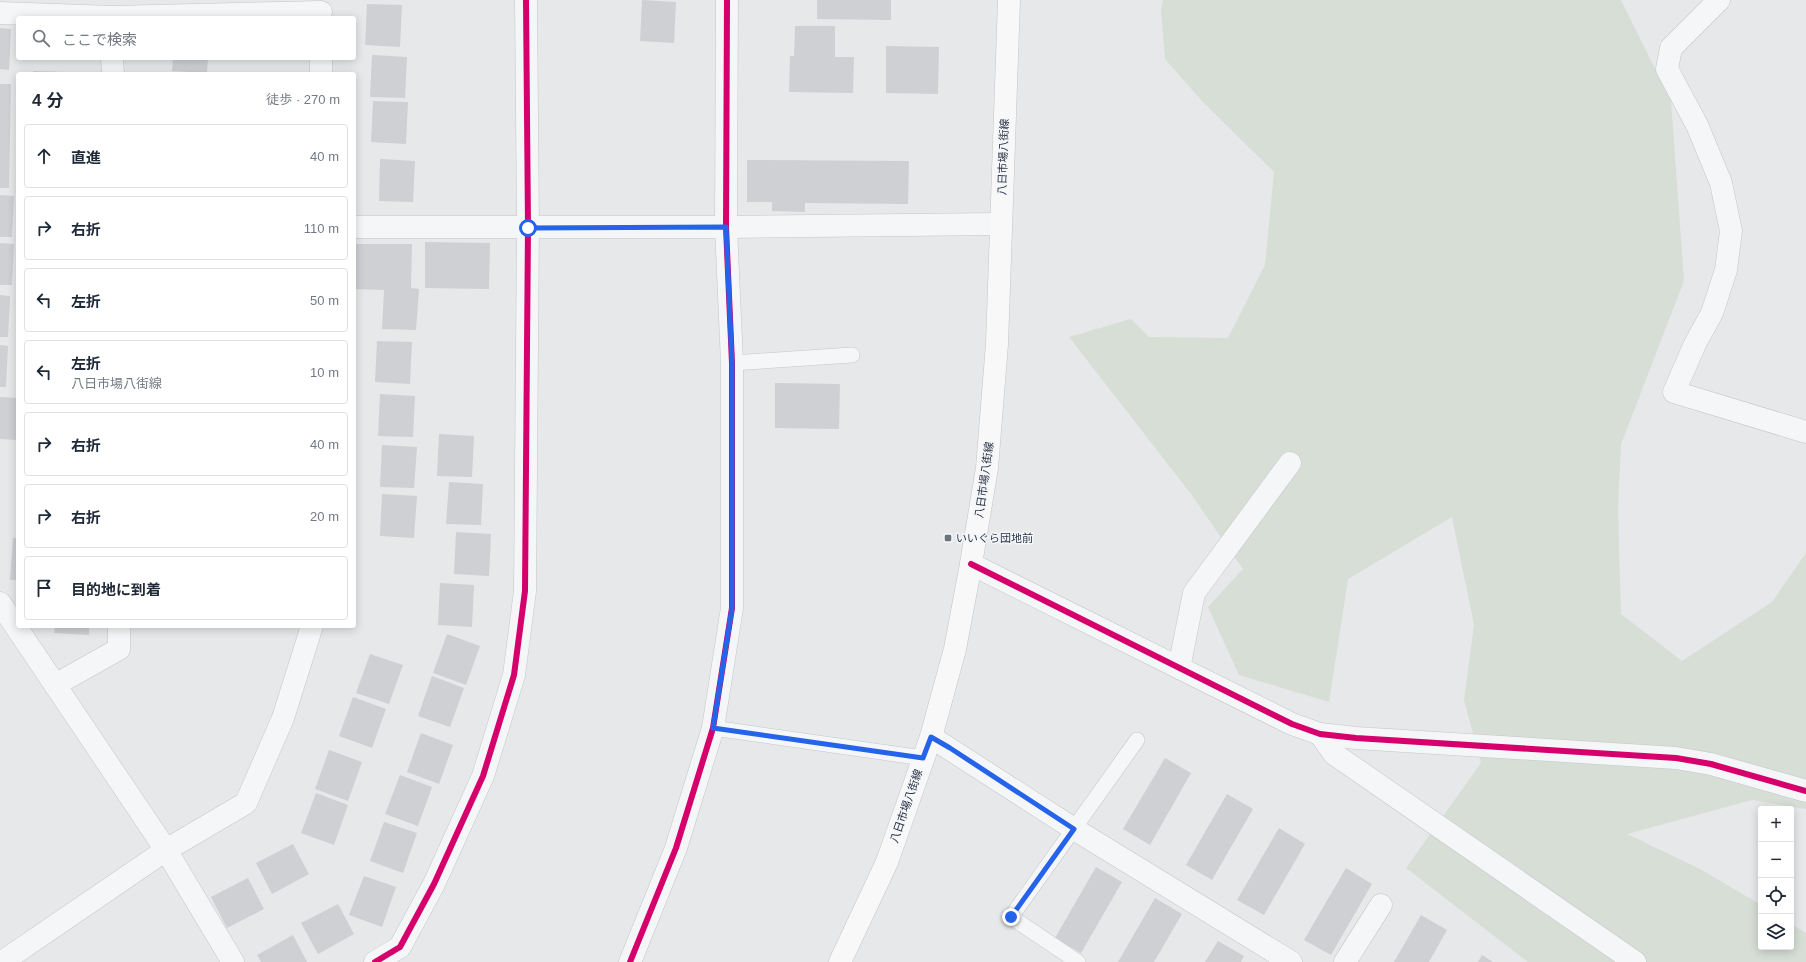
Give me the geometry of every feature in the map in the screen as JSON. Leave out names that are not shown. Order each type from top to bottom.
[{"type":"main road","name":"八日市場八街線","points":[[840,962],[887,862],[931,737],[955,649],[972,564],[987,468],[997,344],[1009,0]]},
{"type":"street","points":[[375,962],[400,947],[434,884],[482,776],[514,675],[525,591],[528,228],[526,0]]},
{"type":"street","points":[[630,962],[676,848],[713,728],[732,608],[732,363],[726,227],[726,0]]},
{"type":"street","points":[[1720,0],[1671,48],[1667,69],[1696,124],[1721,183],[1731,231],[1726,270],[1712,313],[1695,344],[1674,392],[1806,432]]},
{"type":"street","points":[[0,13],[321,10]]},
{"type":"street","points":[[112,60],[112,72]]},
{"type":"street","points":[[321,60],[321,72]]},
{"type":"street","points":[[356,227],[528,228],[1000,224]]},
{"type":"street","points":[[1179,668],[1194,593],[1290,463]]},
{"type":"street","points":[[972,564],[1292,724],[1320,734],[1356,738],[1676,758],[1711,764],[1806,791]]},
{"type":"street","points":[[0,603],[16,627]]},
{"type":"street","points":[[17,628],[166,850],[233,962]]},
{"type":"street","points":[[55,685],[119,649],[119,628]]},
{"type":"street","points":[[2,962],[166,850],[246,803],[283,718],[311,628]]},
{"type":"street","points":[[1320,734],[1334,754],[1635,962]]},
{"type":"street","points":[[931,737],[1074,829],[1291,962]]},
{"type":"street","points":[[1345,962],[1381,905]]},
{"type":"lane","points":[[732,363],[852,355]]},
{"type":"lane","points":[[713,728],[923,758]]},
{"type":"lane","points":[[1078,962],[1011,917],[1137,740]]},
{"type":"shaded area","points":[[1163,0],[1621,0],[1671,101],[1684,281],[1621,444],[1618,509],[1621,614],[1682,661],[1772,602],[1806,553],[1806,809],[1752,800],[1627,834],[1702,870],[1758,903],[1758,950],[1794,950],[1794,926],[1806,933],[1806,962],[1528,962],[1406,868],[1481,763],[1464,700],[1474,625],[1452,517],[1348,579],[1329,702],[1239,675],[1208,607],[1243,569],[1191,494],[1069,337],[1131,319],[1149,337],[1228,338],[1265,265],[1274,172],[1202,101],[1165,59],[1161,10]]},
{"type":"building","points":[[642,0],[676,2],[674,43],[640,41]]},
{"type":"building","points":[[817,0],[891,0],[891,20],[817,19]]},
{"type":"building","points":[[367,4],[402,5],[400,47],[365,45]]},
{"type":"building","points":[[795,26],[835,26],[835,57],[854,57],[853,93],[789,92],[790,56],[794,56]]},
{"type":"building","points":[[0,28],[11,29],[9,70],[0,69]]},
{"type":"building","points":[[886,46],[939,47],[938,94],[886,93]]},
{"type":"building","points":[[372,55],[407,57],[405,98],[370,97]]},
{"type":"building","points":[[173,60],[208,60],[207,72],[172,71]]},
{"type":"building","points":[[33,71],[67,72],[33,72]]},
{"type":"building","points":[[0,84],[11,84],[9,188],[0,188]]},
{"type":"building","points":[[373,101],[408,102],[406,144],[371,142]]},
{"type":"building","points":[[380,159],[415,161],[413,202],[379,201]]},
{"type":"building","points":[[747,160],[909,161],[908,204],[805,203],[805,212],[772,211],[772,202],[747,202]]},
{"type":"building","points":[[0,195],[14,196],[12,237],[0,237]]},
{"type":"building","points":[[425,242],[490,243],[489,289],[425,288]]},
{"type":"building","points":[[0,243],[14,244],[12,285],[0,285]]},
{"type":"building","points":[[356,244],[412,244],[411,288],[419,289],[416,330],[382,329],[384,290],[356,289]]},
{"type":"building","points":[[0,295],[10,296],[8,337],[0,337]]},
{"type":"building","points":[[377,341],[412,342],[410,384],[375,382]]},
{"type":"building","points":[[0,345],[8,346],[6,387],[0,387]]},
{"type":"building","points":[[775,383],[840,384],[839,429],[775,428]]},
{"type":"building","points":[[380,394],[415,396],[413,437],[378,436]]},
{"type":"building","points":[[0,397],[16,398],[16,440],[0,439]]},
{"type":"building","points":[[439,434],[474,436],[472,477],[437,476]]},
{"type":"building","points":[[382,445],[417,447],[414,488],[380,487]]},
{"type":"building","points":[[449,482],[483,484],[481,525],[446,524]]},
{"type":"building","points":[[382,494],[417,496],[414,538],[380,536]]},
{"type":"building","points":[[456,532],[491,534],[489,576],[454,574]]},
{"type":"building","points":[[13,538],[16,538],[16,580],[10,580]]},
{"type":"building","points":[[440,583],[474,585],[472,627],[438,625]]},
{"type":"building","points":[[55,628],[89,628],[89,635],[54,633]]},
{"type":"building","points":[[447,634],[480,646],[466,685],[433,673]]},
{"type":"building","points":[[370,654],[403,665],[389,704],[356,693]]},
{"type":"building","points":[[432,676],[464,688],[450,727],[418,716]]},
{"type":"building","points":[[353,697],[386,709],[372,748],[339,736]]},
{"type":"building","points":[[421,733],[453,745],[439,784],[407,772]]},
{"type":"building","points":[[329,750],[362,762],[348,801],[315,789]]},
{"type":"building","points":[[1165,758],[1191,773],[1150,845],[1123,829]]},
{"type":"building","points":[[400,775],[432,787],[418,826],[385,814]]},
{"type":"building","points":[[316,793],[348,805],[334,845],[301,833]]},
{"type":"building","points":[[1227,794],[1253,809],[1212,880],[1186,865]]},
{"type":"building","points":[[384,822],[417,833],[403,873],[370,861]]},
{"type":"building","points":[[1279,828],[1305,844],[1264,915],[1237,900]]},
{"type":"building","points":[[293,844],[309,874],[272,894],[256,863]]},
{"type":"building","points":[[1096,867],[1122,882],[1081,953],[1055,938]]},
{"type":"building","points":[[1346,868],[1372,884],[1331,955],[1304,940]]},
{"type":"building","points":[[364,876],[396,887],[382,927],[349,915]]},
{"type":"building","points":[[248,878],[264,909],[227,928],[211,897]]},
{"type":"building","points":[[1155,898],[1182,914],[1154,962],[1118,962]]},
{"type":"building","points":[[338,904],[354,934],[318,954],[301,923]]},
{"type":"building","points":[[1421,915],[1447,930],[1429,962],[1394,962]]},
{"type":"building","points":[[293,935],[307,962],[261,962],[257,955]]},
{"type":"building","points":[[1218,941],[1244,956],[1241,962],[1205,962]]},
{"type":"building","points":[[1482,955],[1493,962],[1478,962]]},
{"type":"cycle path","points":[[375,962],[400,947],[434,884],[483,776],[514,675],[525,591],[528,227],[526,0]]},
{"type":"cycle path","points":[[630,962],[676,848],[713,728],[732,608],[732,363],[726,227],[727,0]]},
{"type":"cycle path","points":[[971,564],[1292,724],[1320,734],[1356,738],[1676,758],[1711,764],[1806,791]]},
{"type":"place","name":"いいぐら団地前","points":[[948,538]]},
{"type":"route","points":[[528,228],[726,227],[732,363],[732,608],[713,728],[923,758],[931,737],[950,748],[1074,829],[1011,917]]}]
